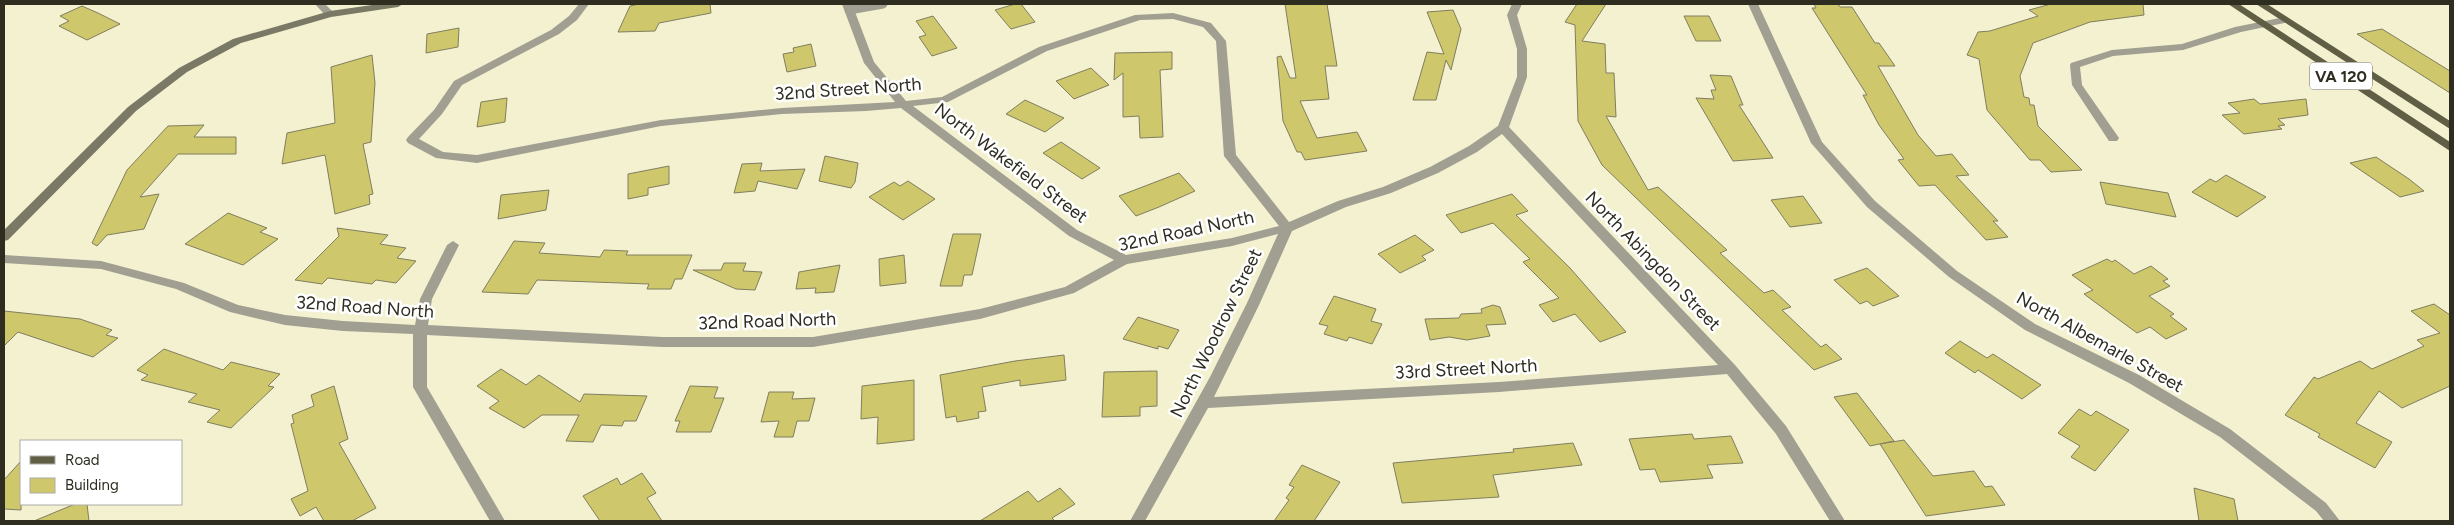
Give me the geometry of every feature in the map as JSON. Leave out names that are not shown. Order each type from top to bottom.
[{"type":"main road","name":"VA 120","points":[[2233,4],[2450,147]]},
{"type":"main road","name":"VA 120","points":[[2261,4],[2450,126]]},
{"type":"street","points":[[320,4],[330,14]]},
{"type":"street","points":[[4,237],[132,109],[183,70],[237,42],[330,14],[398,4]]},
{"type":"street","name":"32nd Street North","points":[[584,4],[573,18],[555,32],[458,83],[438,112],[412,140],[440,155],[477,159],[661,123],[782,111],[866,108],[944,100],[1043,49],[1139,17],[1173,16],[1207,25],[1221,41],[1230,156],[1287,228]]},
{"type":"street","points":[[1503,4],[1512,15],[1522,49],[1522,77],[1503,128]]},
{"type":"street","points":[[1512,15],[1517,4]]},
{"type":"street","name":"North Albemarle Street","points":[[1753,4],[1816,143],[1871,204],[1953,274],[2022,321],[2134,379],[2225,433],[2320,507],[2334,521]]},
{"type":"street","name":"North Wakefield Street","points":[[848,7],[869,62],[903,104],[1073,233],[1124,260]]},
{"type":"street","points":[[2113,138],[2077,85],[2075,65],[2112,52],[2184,47],[2262,24],[2285,20]]},
{"type":"street","name":"32nd Road North","points":[[4,259],[101,265],[180,286],[235,310],[285,320],[420,331],[662,342],[813,342],[980,314],[1069,290],[1124,260],[1232,242],[1287,228],[1342,204],[1387,190],[1434,170],[1473,150],[1503,128]]},
{"type":"street","name":"North Abingdon Street","points":[[1503,128],[1730,369],[1781,430],[1838,521]]},
{"type":"street","name":"North Woodrow Street","points":[[1137,521],[1205,403],[1265,282],[1287,228]]},
{"type":"street","points":[[453,245],[426,299],[420,331],[420,387],[498,521]]},
{"type":"street","name":"33rd Street North","points":[[1205,403],[1498,388],[1730,369]]},
{"type":"lane","points":[[848,7],[883,4]]},
{"type":"building","points":[[639,4],[710,4],[711,13],[659,23],[655,31],[618,32],[630,6]]},
{"type":"building","points":[[1021,4],[1035,22],[1011,29],[995,10]]},
{"type":"building","points":[[1285,4],[1327,4],[1337,66],[1325,66],[1329,99],[1300,101],[1317,138],[1357,132],[1367,151],[1305,160],[1301,152],[1297,152],[1283,121],[1277,57],[1281,56],[1290,78],[1296,78]]},
{"type":"building","points":[[1577,4],[1606,4],[1582,41],[1605,44],[1606,73],[1614,73],[1616,117],[1606,116],[1648,190],[1658,187],[1727,250],[1720,253],[1764,293],[1773,290],[1791,307],[1782,310],[1821,347],[1826,344],[1842,359],[1814,370],[1602,165],[1578,121],[1575,25],[1565,22]]},
{"type":"building","points":[[1814,4],[1838,4],[1840,7],[1852,7],[1875,43],[1879,43],[1895,66],[1878,66],[1918,135],[1936,156],[1952,154],[1969,175],[1956,176],[1998,221],[1993,221],[2008,237],[1986,240],[1935,185],[1919,186],[1898,160],[1904,159],[1879,125],[1863,95],[1867,95],[1812,8],[1816,8]]},
{"type":"building","points":[[2051,4],[2143,4],[2144,15],[2090,22],[2033,43],[2020,76],[2024,97],[2029,98],[2030,105],[2034,105],[2038,126],[2082,170],[2051,172],[2040,160],[2030,160],[1987,110],[1979,59],[1967,55],[1978,32],[1990,31],[2038,16],[2029,10]]},
{"type":"building","points":[[82,6],[120,24],[87,40],[59,26],[69,21],[60,16]]},
{"type":"building","points":[[1453,10],[1461,29],[1451,70],[1446,60],[1436,100],[1413,100],[1427,52],[1444,54],[1427,12]]},
{"type":"building","points":[[933,16],[957,48],[932,56],[919,37],[926,35],[916,21]]},
{"type":"building","points":[[1684,16],[1709,16],[1721,41],[1696,41]]},
{"type":"building","points":[[459,28],[458,47],[426,53],[427,34]]},
{"type":"building","points":[[2382,29],[2450,71],[2450,93],[2357,34]]},
{"type":"building","points":[[811,44],[816,66],[787,72],[783,54],[794,52],[793,48]]},
{"type":"building","points":[[1172,52],[1172,69],[1160,70],[1163,137],[1140,138],[1139,116],[1123,117],[1123,73],[1114,80],[1115,53]]},
{"type":"building","points":[[372,55],[375,83],[371,142],[363,144],[373,194],[369,195],[370,204],[335,214],[325,155],[282,164],[287,133],[335,123],[331,67]]},
{"type":"building","points":[[1091,68],[1109,85],[1074,99],[1056,81]]},
{"type":"building","points":[[1710,75],[1731,76],[1743,105],[1739,105],[1773,158],[1733,161],[1696,98],[1714,99],[1711,90],[1716,90]]},
{"type":"building","points":[[507,98],[505,122],[477,127],[481,102]]},
{"type":"building","points":[[2254,99],[2260,104],[2306,99],[2308,115],[2278,119],[2285,125],[2278,126],[2282,129],[2244,134],[2222,115],[2240,113],[2228,103]]},
{"type":"building","points":[[1025,100],[1064,118],[1045,132],[1006,114]]},
{"type":"building","points":[[204,125],[194,137],[236,137],[236,154],[178,154],[140,197],[159,194],[144,229],[107,235],[97,246],[92,243],[127,170],[168,126]]},
{"type":"building","points":[[1061,142],[1100,168],[1082,179],[1043,153]]},
{"type":"building","points":[[825,156],[858,163],[855,182],[851,188],[819,181]]},
{"type":"building","points":[[2376,157],[2424,191],[2400,197],[2350,163]]},
{"type":"building","points":[[762,163],[760,171],[805,169],[797,189],[758,181],[755,191],[734,193],[742,164]]},
{"type":"building","points":[[669,166],[669,184],[648,188],[648,195],[628,199],[628,174]]},
{"type":"building","points":[[1179,173],[1195,191],[1136,216],[1119,196]]},
{"type":"building","points":[[2226,175],[2266,197],[2237,217],[2192,192],[2210,179],[2216,182]]},
{"type":"building","points":[[908,181],[935,199],[903,220],[869,197],[894,182],[900,186]]},
{"type":"building","points":[[2100,182],[2168,193],[2176,217],[2106,204]]},
{"type":"building","points":[[549,190],[546,210],[498,219],[501,195]]},
{"type":"building","points":[[1512,194],[1528,211],[1516,215],[1570,268],[1626,332],[1600,342],[1575,314],[1553,322],[1539,305],[1559,298],[1523,262],[1530,259],[1493,223],[1461,233],[1446,215]]},
{"type":"building","points":[[1803,196],[1822,223],[1790,227],[1771,200]]},
{"type":"building","points":[[228,213],[267,228],[260,232],[278,239],[243,265],[185,244]]},
{"type":"building","points":[[337,228],[388,235],[380,244],[406,248],[397,258],[416,261],[396,283],[376,280],[372,284],[328,278],[322,284],[295,280],[339,236]]},
{"type":"building","points":[[953,234],[981,234],[972,275],[964,275],[962,286],[940,286]]},
{"type":"building","points":[[1415,235],[1434,250],[1422,256],[1426,260],[1400,273],[1378,254]]},
{"type":"building","points":[[514,241],[545,243],[539,253],[600,257],[604,250],[628,251],[626,255],[692,255],[682,279],[675,279],[671,289],[647,289],[649,284],[537,280],[528,294],[482,292]]},
{"type":"building","points":[[904,255],[906,283],[880,286],[879,259]]},
{"type":"building","points":[[2107,259],[2112,262],[2115,260],[2134,274],[2151,266],[2168,279],[2163,281],[2170,286],[2149,296],[2174,314],[2170,316],[2187,329],[2166,339],[2150,327],[2137,333],[2084,294],[2093,290],[2072,275]]},
{"type":"building","points":[[724,263],[746,263],[743,271],[762,272],[755,290],[736,289],[693,270],[721,270]]},
{"type":"building","points":[[840,265],[834,292],[815,293],[816,288],[796,289],[799,272]]},
{"type":"building","points":[[1867,268],[1899,296],[1873,306],[1867,301],[1860,304],[1834,280]]},
{"type":"building","points":[[1334,296],[1376,309],[1371,321],[1382,324],[1372,344],[1349,337],[1347,341],[1324,334],[1328,326],[1319,324]]},
{"type":"building","points":[[2434,304],[2450,315],[2450,386],[2402,408],[2379,391],[2356,423],[2392,442],[2375,468],[2318,437],[2320,434],[2285,415],[2314,377],[2318,379],[2360,361],[2372,369],[2424,346],[2417,340],[2440,333],[2411,311]]},
{"type":"building","points":[[1493,305],[1500,307],[1506,324],[1486,325],[1490,336],[1467,340],[1449,337],[1430,340],[1425,319],[1459,318],[1461,314],[1482,313],[1481,309]]},
{"type":"building","points":[[4,311],[80,319],[112,330],[106,335],[118,338],[93,357],[18,332],[4,346]]},
{"type":"building","points":[[1138,317],[1179,330],[1168,349],[1158,346],[1158,349],[1123,339]]},
{"type":"building","points":[[1960,341],[1987,358],[1993,354],[2041,385],[2022,399],[1978,370],[1975,373],[1945,353]]},
{"type":"building","points":[[164,349],[223,370],[231,362],[280,374],[268,386],[274,387],[231,428],[207,422],[220,410],[188,402],[197,394],[141,380],[148,375],[137,370]]},
{"type":"building","points":[[1064,355],[1066,380],[1020,386],[1020,380],[982,387],[986,411],[978,412],[979,418],[957,422],[956,416],[946,418],[940,375],[1015,361]]},
{"type":"building","points":[[501,369],[526,385],[539,375],[580,402],[584,394],[647,396],[636,421],[624,421],[622,426],[601,425],[593,442],[566,441],[579,415],[542,415],[524,428],[489,408],[499,401],[477,386]]},
{"type":"building","points":[[1157,371],[1157,406],[1140,407],[1140,416],[1102,417],[1104,372]]},
{"type":"building","points":[[914,380],[914,440],[877,444],[878,417],[861,419],[862,386]]},
{"type":"building","points":[[334,386],[348,439],[339,443],[376,508],[352,521],[324,521],[316,507],[300,516],[291,499],[308,491],[291,424],[294,423],[292,415],[314,406],[311,395]]},
{"type":"building","points":[[690,386],[718,387],[714,398],[724,398],[711,432],[676,432],[680,421],[675,421]]},
{"type":"building","points":[[769,392],[794,392],[792,399],[815,398],[809,421],[797,421],[793,437],[774,437],[779,421],[761,422]]},
{"type":"building","points":[[1857,393],[1894,441],[1870,446],[1834,397]]},
{"type":"building","points":[[2079,409],[2091,416],[2096,411],[2129,430],[2095,471],[2071,457],[2080,446],[2058,433]]},
{"type":"building","points":[[1692,434],[1694,439],[1731,436],[1743,463],[1707,465],[1713,478],[1660,482],[1655,469],[1640,470],[1629,439]]},
{"type":"building","points":[[1904,440],[1933,476],[1974,471],[1985,487],[1992,486],[2005,505],[1926,516],[1880,444]]},
{"type":"building","points":[[1573,443],[1582,465],[1493,475],[1499,497],[1402,503],[1393,463],[1514,452],[1513,449]]},
{"type":"building","points":[[20,462],[21,510],[4,509],[4,480]]},
{"type":"building","points":[[1302,465],[1340,482],[1314,521],[1274,521],[1289,500],[1286,498],[1294,487],[1289,485]]},
{"type":"building","points":[[642,473],[656,493],[647,498],[662,521],[600,521],[583,496],[617,478],[621,485]]},
{"type":"building","points":[[1060,488],[1075,504],[1052,518],[1055,521],[980,521],[1028,491],[1038,502]]},
{"type":"building","points":[[2194,488],[2234,499],[2238,521],[2199,521]]},
{"type":"building","points":[[73,505],[87,505],[89,521],[34,521]]}]
